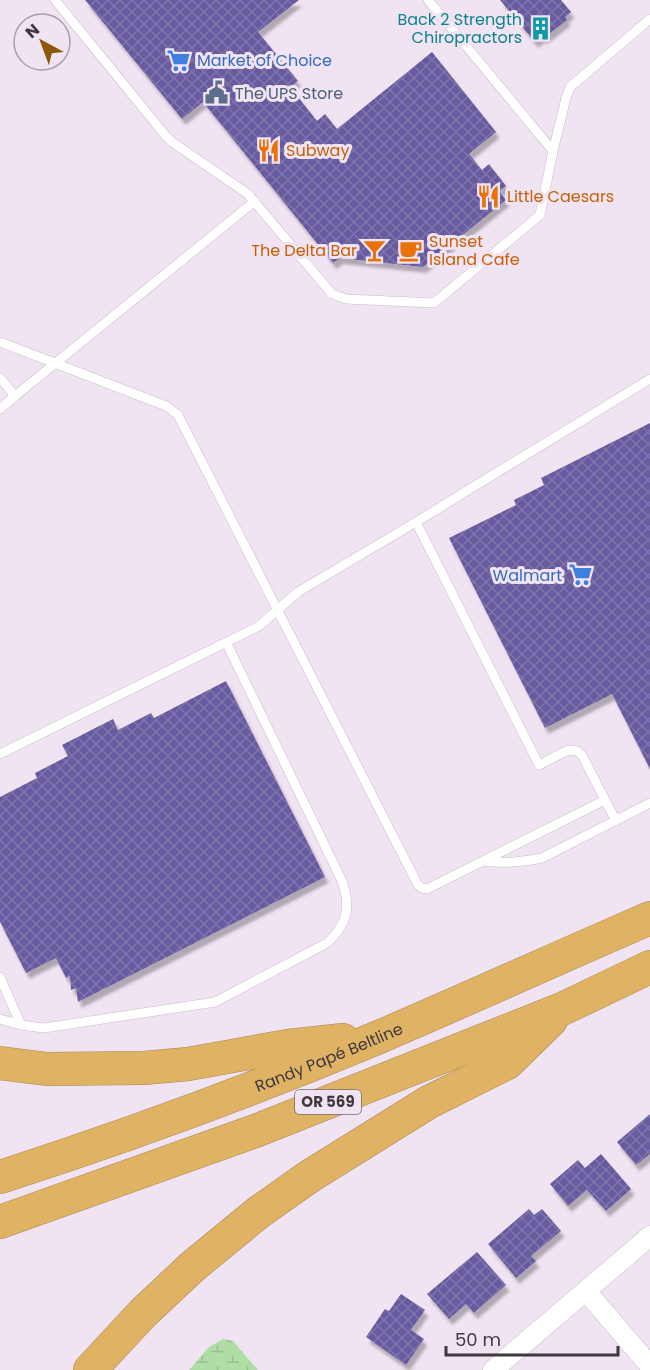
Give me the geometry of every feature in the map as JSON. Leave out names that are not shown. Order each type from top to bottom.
[{"type":"highway","name":"Randy Papé Beltline","points":[[0,1177],[168,1120],[285,1075],[650,918]]},
{"type":"highway","name":"OR 569","points":[[0,1222],[258,1130],[562,1009],[650,967]]},
{"type":"highway","points":[[90,1370],[143,1313],[192,1267],[259,1212],[310,1176],[429,1102],[507,1063],[562,1009]]},
{"type":"highway","points":[[0,1063],[47,1069],[144,1068],[188,1064],[288,1046],[380,1036]]},
{"type":"street","points":[[493,1370],[650,1236]]},
{"type":"street","points":[[586,1291],[650,1366]]},
{"type":"lane","points":[[55,0],[165,135],[245,191],[332,294],[346,299],[434,303],[540,215],[553,150],[570,87],[650,19]]},
{"type":"lane","points":[[428,0],[553,150]]},
{"type":"lane","points":[[0,409],[255,201]]},
{"type":"lane","points":[[0,342],[166,406],[178,415],[418,885],[427,889],[605,800]]},
{"type":"lane","points":[[0,378],[15,396]]},
{"type":"lane","points":[[0,754],[259,626],[298,592],[650,379]]},
{"type":"lane","points":[[416,522],[539,765],[568,750],[578,751],[582,754],[616,821]]},
{"type":"lane","points":[[0,1019],[44,1028],[215,1002],[327,943],[343,924],[347,897],[342,880],[225,642]]},
{"type":"lane","points":[[483,861],[504,863],[542,858],[650,803]]},
{"type":"lane","points":[[0,976],[21,1025]]},
{"type":"green space","points":[[223,1339],[233,1341],[258,1370],[189,1370],[209,1347]]},
{"type":"building","points":[[85,0],[299,0],[258,32],[298,81],[290,87],[317,121],[325,114],[337,129],[432,52],[496,132],[469,154],[482,170],[489,164],[506,186],[499,191],[506,200],[423,267],[340,258],[333,263],[203,102],[182,119]]},
{"type":"building","name":"Back 2 Strength Chiropractors","points":[[500,0],[561,0],[571,12],[565,17],[567,20],[544,38],[542,36],[535,42]]},
{"type":"building","name":"Walmart","points":[[650,423],[650,769],[612,694],[545,728],[449,538],[516,505],[514,500],[544,485],[541,478]]},
{"type":"building","points":[[226,681],[325,877],[78,1002],[76,988],[71,990],[70,976],[66,978],[56,958],[26,973],[0,922],[0,797],[37,778],[35,773],[68,756],[62,745],[113,719],[118,730],[151,713],[154,718]]},
{"type":"building","points":[[650,1114],[650,1154],[636,1165],[617,1142]]},
{"type":"building","points":[[601,1154],[631,1189],[606,1211],[587,1190],[568,1206],[550,1184],[578,1160],[585,1168]]},
{"type":"building","points":[[529,1209],[534,1215],[542,1209],[561,1231],[531,1256],[536,1261],[516,1278],[488,1244]]},
{"type":"building","points":[[477,1252],[506,1285],[474,1313],[466,1304],[449,1319],[427,1294]]},
{"type":"building","points":[[401,1294],[425,1310],[411,1330],[424,1339],[406,1365],[366,1337],[385,1309],[389,1311]]},
{"type":"place","name":"Back 2 Strength Chiropractors","points":[[540,28]]},
{"type":"place","name":"Market of Choice","points":[[179,60]]},
{"type":"place","name":"The UPS Store","points":[[217,93]]},
{"type":"place","name":"Subway","points":[[268,150]]},
{"type":"place","name":"Little Caesars","points":[[489,196]]},
{"type":"place","name":"The Delta Bar","points":[[375,250]]},
{"type":"place","name":"Sunset Island Cafe","points":[[411,250]]},
{"type":"place","name":"Walmart","points":[[580,575]]}]
